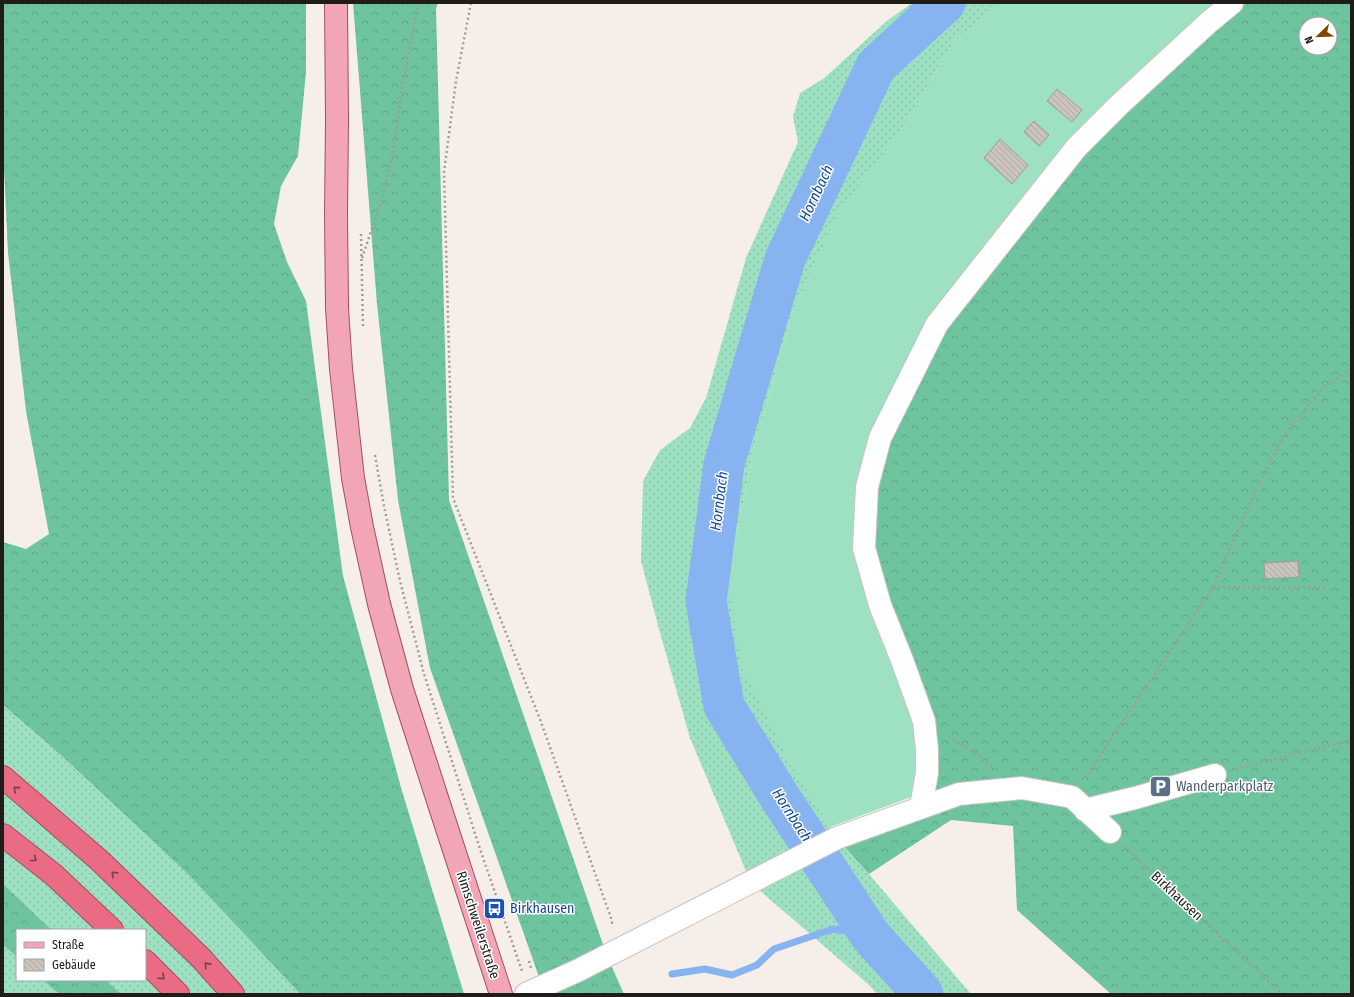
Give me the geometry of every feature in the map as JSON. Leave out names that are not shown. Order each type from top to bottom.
[{"type":"highway","points":[[3,777],[99,860],[201,958],[233,994]]},
{"type":"highway","points":[[3,835],[54,875],[111,929]]},
{"type":"highway","points":[[146,963],[178,994]]},
{"type":"main road","name":"Rimschweilerstraße","points":[[336,3],[338,120],[336,215],[337,308],[341,369],[353,478],[379,604],[402,689],[501,994]]},
{"type":"lane","points":[[921,807],[927,773],[927,749],[924,721],[880,605],[864,548],[867,487],[880,438],[937,324],[1076,148],[1119,104],[1208,22],[1232,3]]},
{"type":"lane","points":[[528,994],[779,869],[837,838],[959,794],[1022,788],[1079,803],[1135,798],[1215,775]]},
{"type":"lane","points":[[1079,803],[1110,832]]},
{"type":"path","points":[[363,331],[361,260],[383,196],[394,147],[401,93],[418,3]]},
{"type":"path","points":[[471,3],[456,81],[444,172],[453,498],[541,722],[612,918]]},
{"type":"path","points":[[1079,803],[1213,587],[1257,488],[1285,433],[1324,387],[1351,369]]},
{"type":"path","points":[[374,449],[395,558],[424,674],[528,994]]},
{"type":"path","points":[[1213,587],[1326,588]]},
{"type":"path","points":[[924,721],[996,768]]},
{"type":"path","points":[[1215,775],[1351,740]]},
{"type":"path","name":"Birkhausen","points":[[1110,832],[1282,994]]},
{"type":"green space","points":[[3,3],[306,3],[306,72],[298,156],[281,186],[274,224],[287,262],[306,301],[343,576],[402,791],[464,994],[300,994],[188,874],[61,755],[3,705],[3,542],[26,549],[49,534],[26,411],[8,253],[3,148]]},
{"type":"green space","points":[[353,3],[438,3],[436,9],[449,500],[607,956],[624,994],[545,994],[430,668],[398,500],[377,304]]},
{"type":"green space","points":[[912,3],[1003,3],[955,40],[903,128],[837,215],[791,317],[754,449],[727,580],[784,751],[837,838],[971,994],[877,994],[869,985],[751,883],[690,738],[641,561],[643,481],[660,450],[690,428],[706,398],[746,258],[798,142],[793,117],[800,93],[823,79],[888,20]]},
{"type":"green space","points":[[1003,3],[1232,3],[1119,104],[937,324],[880,438],[864,548],[924,721],[925,792],[830,827],[784,751],[742,666],[727,580],[754,449],[791,317],[837,214],[903,128],[955,40]]},
{"type":"green space","points":[[1232,3],[1351,3],[1351,994],[1111,994],[1017,910],[1013,826],[951,820],[869,874],[837,838],[921,807],[880,605],[867,487],[937,324],[1077,148]]},
{"type":"green space","points":[[3,705],[61,755],[188,874],[300,994],[121,994],[107,981],[146,981],[146,929],[51,929],[3,884]]},
{"type":"green space","points":[[3,884],[51,929],[16,929],[16,956],[3,945]]},
{"type":"green space","points":[[3,945],[16,956],[16,981],[44,981],[59,994],[3,994]]},
{"type":"green space","points":[[44,981],[107,981],[121,994],[59,994]]},
{"type":"building","points":[[1057,89],[1082,110],[1072,122],[1047,101]]},
{"type":"building","points":[[1034,121],[1049,135],[1039,146],[1024,132]]},
{"type":"building","points":[[1000,139],[1028,165],[1012,184],[984,158]]},
{"type":"building","points":[[1298,561],[1299,577],[1265,579],[1264,563]]},
{"type":"waterway","name":"Hornbach","points":[[923,994],[870,935],[779,796],[724,706],[706,601],[724,464],[785,259],[876,66],[945,3]]},
{"type":"waterway","points":[[672,974],[705,969],[732,975],[757,965],[774,949],[833,929],[870,935]]},
{"type":"place","name":"Wanderparkplatz","points":[[1160,786]]},
{"type":"place","name":"Birkhausen","points":[[495,908]]}]
